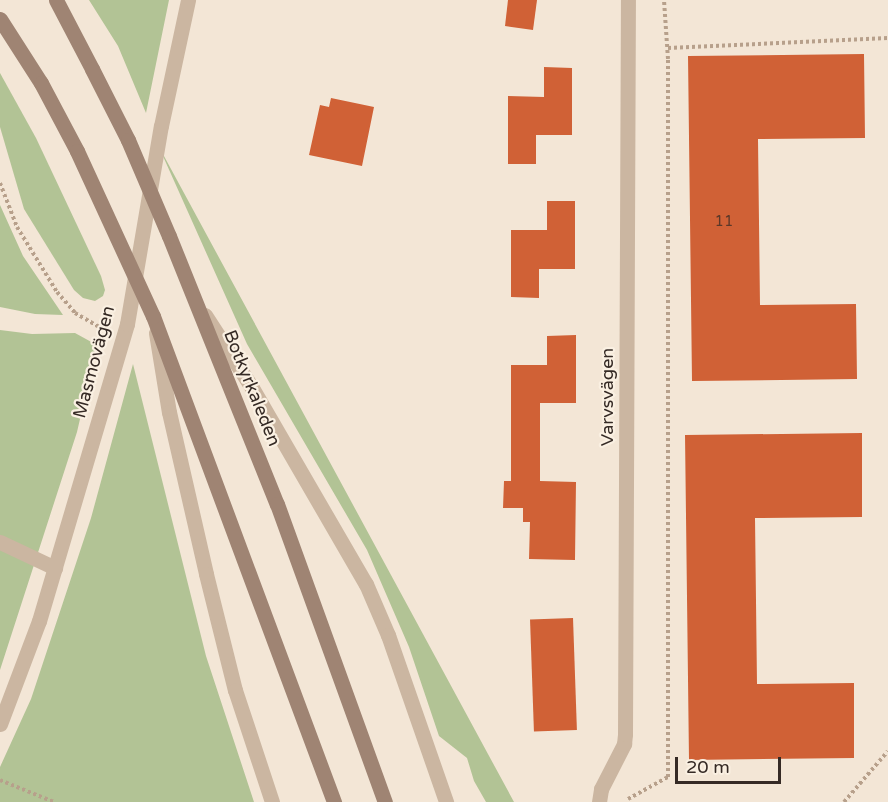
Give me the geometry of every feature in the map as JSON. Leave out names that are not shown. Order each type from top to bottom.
[{"type":"main road","name":"Botkyrkaleden","points":[[56,0],[128,140],[198,305],[277,504],[385,802]]},
{"type":"main road","points":[[0,19],[41,83],[77,151],[153,316],[333,802]]},
{"type":"street","name":"Masmovägen","points":[[0,724],[39,621],[127,324],[161,126],[188,0]]},
{"type":"street","name":"Varvsvägen","points":[[600,795],[624,744],[625,734],[628,0]]},
{"type":"street","points":[[198,305],[251,386],[366,584],[396,657],[446,802]]},
{"type":"street","points":[[153,316],[169,412],[206,574],[235,690],[272,802]]},
{"type":"street","points":[[0,542],[55,568]]},
{"type":"path","points":[[628,799],[668,777],[668,48],[664,0]]},
{"type":"path","points":[[668,48],[888,38]]},
{"type":"path","points":[[0,183],[17,227],[33,255],[75,313],[90,324]]},
{"type":"path","points":[[844,802],[888,752]]},
{"type":"path","points":[[0,780],[54,802]]},
{"type":"green space","points":[[89,0],[169,0],[146,113],[118,46]]},
{"type":"green space","points":[[0,73],[36,138],[101,276],[105,290],[103,296],[95,301],[83,298],[74,290],[24,209],[0,127]]},
{"type":"green space","points":[[158,145],[514,802],[486,802],[474,781],[467,758],[439,736],[409,647],[367,550],[247,344]]},
{"type":"green space","points":[[0,205],[23,256],[63,315],[35,314],[0,307]]},
{"type":"green space","points":[[0,330],[32,334],[75,333],[95,344],[95,354],[77,432],[0,670]]},
{"type":"green space","points":[[133,364],[206,656],[254,802],[0,802],[0,767],[31,699],[91,518]]},
{"type":"building","points":[[508,0],[537,0],[533,30],[505,26]]},
{"type":"building","points":[[864,54],[865,138],[758,139],[760,305],[856,304],[857,379],[692,381],[688,56]]},
{"type":"building","points":[[544,67],[572,68],[572,135],[536,135],[536,164],[508,164],[508,96],[544,97]]},
{"type":"building","points":[[331,98],[374,107],[362,166],[309,155],[320,105],[329,107]]},
{"type":"building","points":[[547,201],[575,201],[575,269],[539,269],[539,298],[511,297],[511,230],[547,230]]},
{"type":"building","points":[[576,335],[576,403],[540,403],[540,481],[576,482],[575,560],[529,559],[530,522],[523,522],[523,508],[503,508],[504,481],[511,481],[511,365],[547,365],[547,336]]},
{"type":"building","points":[[862,433],[862,517],[755,518],[757,684],[854,683],[854,758],[689,760],[685,435]]},
{"type":"building","points":[[573,618],[577,730],[534,731],[530,620]]}]
